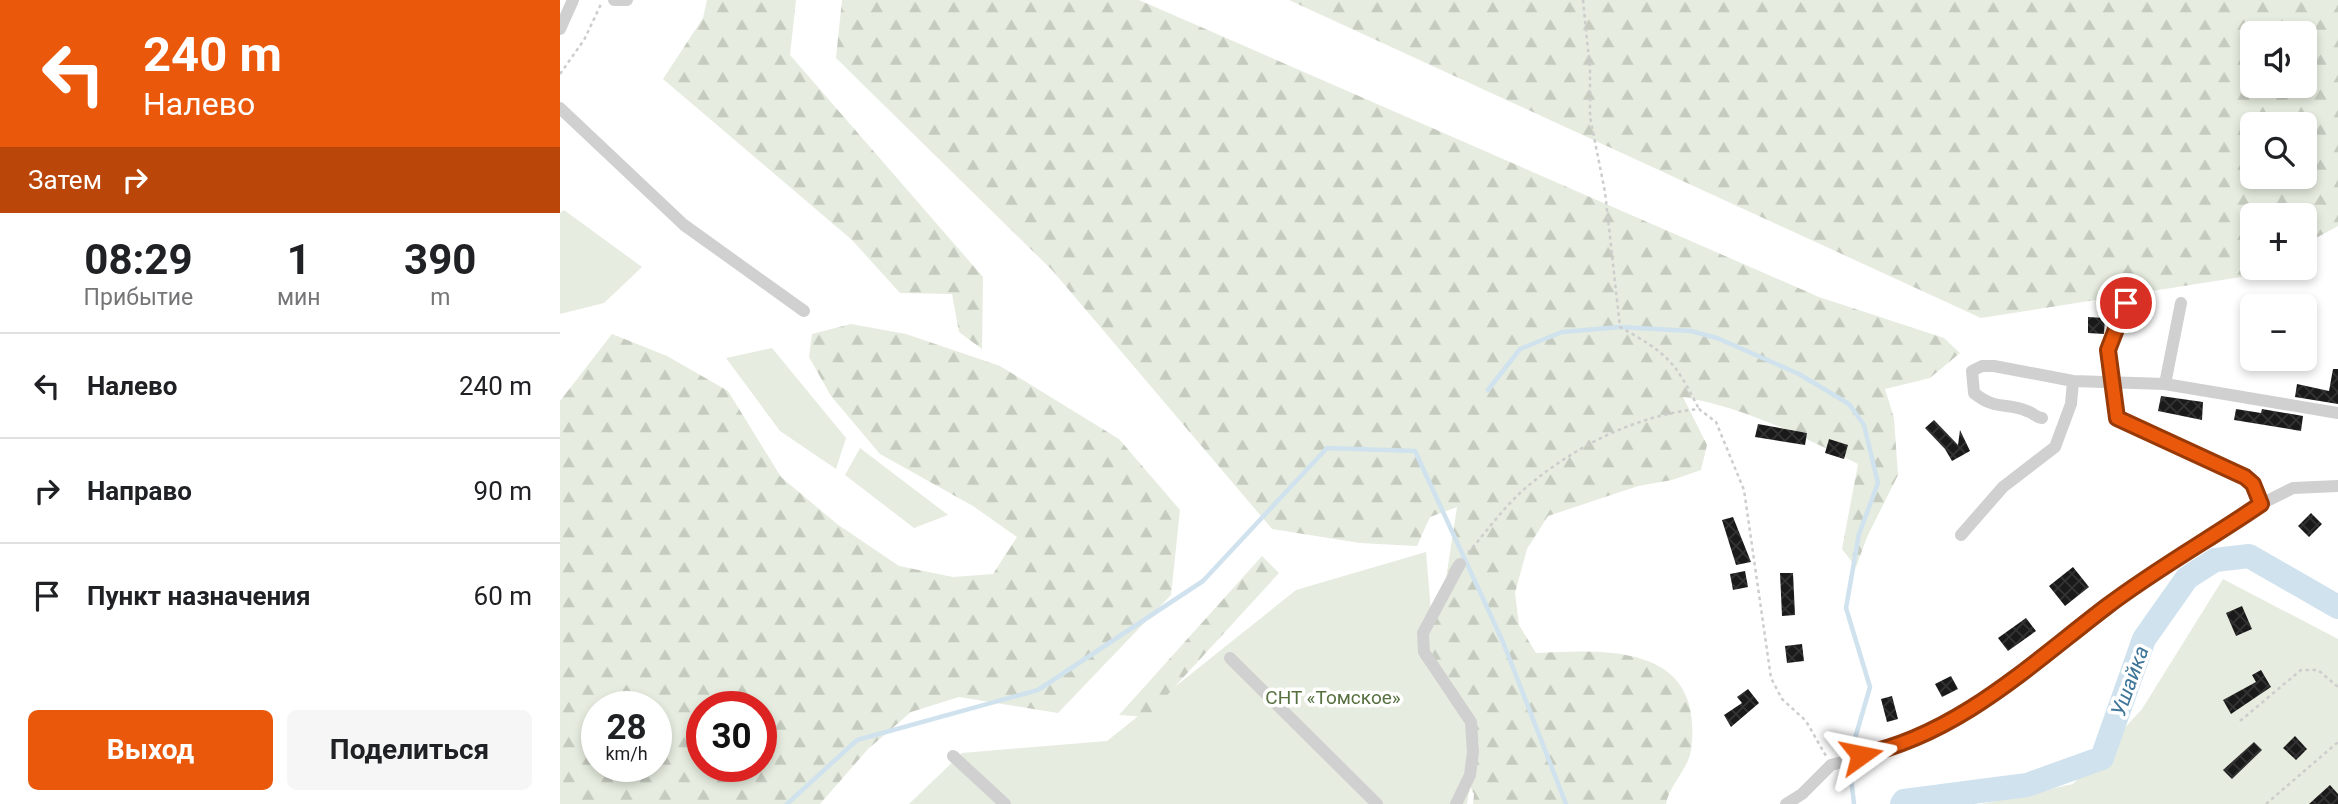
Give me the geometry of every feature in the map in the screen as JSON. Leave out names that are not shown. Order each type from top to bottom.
[{"type":"street","points":[[560,29],[573,0]]},
{"type":"street","points":[[614,0],[627,0]]},
{"type":"street","points":[[560,108],[684,225],[804,311]]},
{"type":"street","points":[[2126,303],[2108,350],[2110,383],[2117,418],[2245,477],[2253,484],[2261,504]]},
{"type":"street","points":[[2165,384],[2181,303]]},
{"type":"street","points":[[2042,418],[2027,410],[1996,407],[1982,399],[1974,393],[1972,371],[1982,366],[1994,366],[2073,381],[2165,384],[2338,413]]},
{"type":"street","points":[[1961,535],[2003,487],[2055,447],[2071,404],[2073,381]]},
{"type":"street","points":[[1786,804],[1802,794],[1831,765],[1898,747],[1956,718],[2020,675],[2172,559],[2261,504],[2294,488],[2338,486]]},
{"type":"street","points":[[1456,804],[1470,775],[1474,752],[1471,722],[1424,652],[1423,633],[1460,564]]},
{"type":"street","points":[[1230,658],[1377,804]]},
{"type":"street","points":[[953,756],[1005,804]]},
{"type":"path","points":[[560,74],[584,40],[603,0]]},
{"type":"path","points":[[1583,0],[1590,117],[1605,192],[1620,327],[1661,350],[1681,373],[1699,409],[1716,422],[1744,490],[1771,678],[1782,699],[1806,721],[1831,765]]},
{"type":"path","points":[[1460,564],[1520,493],[1553,467],[1633,424],[1699,409]]},
{"type":"path","points":[[2239,721],[2301,670],[2318,670],[2338,687]]},
{"type":"path","points":[[2266,804],[2338,742]]},
{"type":"green space","points":[[707,0],[796,0],[790,55],[983,277],[982,349],[959,332],[952,294],[900,293],[852,240],[663,79],[703,18]]},
{"type":"green space","points":[[842,0],[1139,0],[1819,297],[1944,338],[1960,353],[1930,378],[1885,389],[1894,418],[1898,475],[1867,537],[1856,567],[1842,549],[1858,464],[1751,416],[1683,397],[1707,445],[1701,470],[1672,480],[1638,486],[1548,516],[1527,549],[1515,593],[1519,625],[1536,653],[1622,654],[1647,661],[1668,672],[1683,690],[1691,716],[1691,750],[1666,804],[1473,804],[1474,794],[1465,777],[1479,744],[1469,717],[1433,662],[1427,638],[1443,598],[1457,507],[1430,517],[1417,546],[1360,543],[1272,529],[1052,270],[836,58]]},
{"type":"green space","points":[[1289,0],[2338,0],[2338,226],[2317,237],[2317,203],[2240,203],[2240,277],[1981,318]]},
{"type":"green space","points":[[564,210],[642,267],[604,303],[560,314],[560,213]]},
{"type":"green space","points":[[851,324],[906,334],[1000,366],[1119,439],[1180,510],[1171,595],[1058,713],[959,697],[911,712],[868,749],[820,804],[560,804],[560,401],[612,334],[667,356],[728,391],[781,477],[837,524],[899,566],[953,577],[993,574],[1017,537],[973,506],[880,454],[831,396],[809,357],[812,334]]},
{"type":"green space","points":[[772,348],[846,438],[836,469],[780,431],[726,358]]},
{"type":"green space","points":[[860,448],[948,515],[914,528],[845,475]]},
{"type":"green space","name":"СНТ «Томское»","points":[[1426,552],[1435,659],[1482,720],[1467,804],[909,804],[962,753],[1107,741],[1296,590]]},
{"type":"green space","points":[[1262,556],[1279,573],[1147,717],[1119,715]]},
{"type":"green space","points":[[2223,579],[2338,639],[2338,804],[1981,804],[2073,784],[2142,709]]},
{"type":"building","points":[[2088,317],[2105,318],[2104,334],[2088,333]]},
{"type":"building","points":[[2333,369],[2338,369],[2338,404],[2295,397],[2297,384],[2329,391]]},
{"type":"building","points":[[2161,396],[2203,402],[2202,420],[2158,411]]},
{"type":"building","points":[[2236,409],[2261,413],[2262,409],[2303,416],[2301,431],[2234,420]]},
{"type":"building","points":[[1934,420],[1958,445],[1960,430],[1970,451],[1952,461],[1945,449],[1925,428]]},
{"type":"building","points":[[1758,424],[1807,433],[1805,445],[1755,437]]},
{"type":"building","points":[[1829,439],[1848,445],[1844,459],[1825,453]]},
{"type":"building","points":[[2311,513],[2322,524],[2309,537],[2298,526]]},
{"type":"building","points":[[1733,517],[1751,562],[1736,565],[1722,520]]},
{"type":"building","points":[[2073,567],[2089,587],[2065,606],[2049,586]]},
{"type":"building","points":[[1745,571],[1748,587],[1733,590],[1730,574]]},
{"type":"building","points":[[1780,573],[1793,573],[1795,615],[1782,616]]},
{"type":"building","points":[[2242,606],[2252,629],[2236,636],[2226,613]]},
{"type":"building","points":[[2026,618],[2036,631],[2008,651],[1998,638]]},
{"type":"building","points":[[1802,644],[1804,661],[1787,663],[1785,646]]},
{"type":"building","points":[[2261,670],[2271,687],[2231,714],[2223,700],[2256,682],[2252,675]]},
{"type":"building","points":[[1951,676],[1958,689],[1942,697],[1935,684]]},
{"type":"building","points":[[1748,689],[1759,703],[1731,727],[1724,715],[1742,703],[1737,697]]},
{"type":"building","points":[[1892,696],[1898,719],[1887,722],[1881,699]]},
{"type":"building","points":[[2295,736],[2307,749],[2296,760],[2283,748]]},
{"type":"building","points":[[2254,742],[2262,750],[2232,779],[2223,770]]},
{"type":"building","points":[[2330,785],[2338,794],[2338,804],[2309,804]]},
{"type":"waterway","points":[[1488,390],[1520,349],[1562,332],[1620,327],[1691,331],[1717,338],[1799,374],[1849,404],[1864,425],[1878,483],[1859,534],[1846,608],[1870,687],[1849,759],[1854,804]]},
{"type":"waterway","points":[[787,804],[857,740],[1038,690],[1203,581],[1327,448],[1415,451],[1503,642],[1566,804]]},
{"type":"waterway","name":"Ушайка","points":[[1902,804],[1904,801],[2027,785],[2102,758],[2144,639],[2187,578],[2215,560],[2249,556],[2338,607]]},
{"type":"route","points":[[1861,755],[1898,747],[1931,732],[1977,705],[2058,647],[2172,559],[2210,538],[2261,504],[2253,484],[2245,477],[2117,418],[2110,383],[2108,350],[2126,303]]}]
